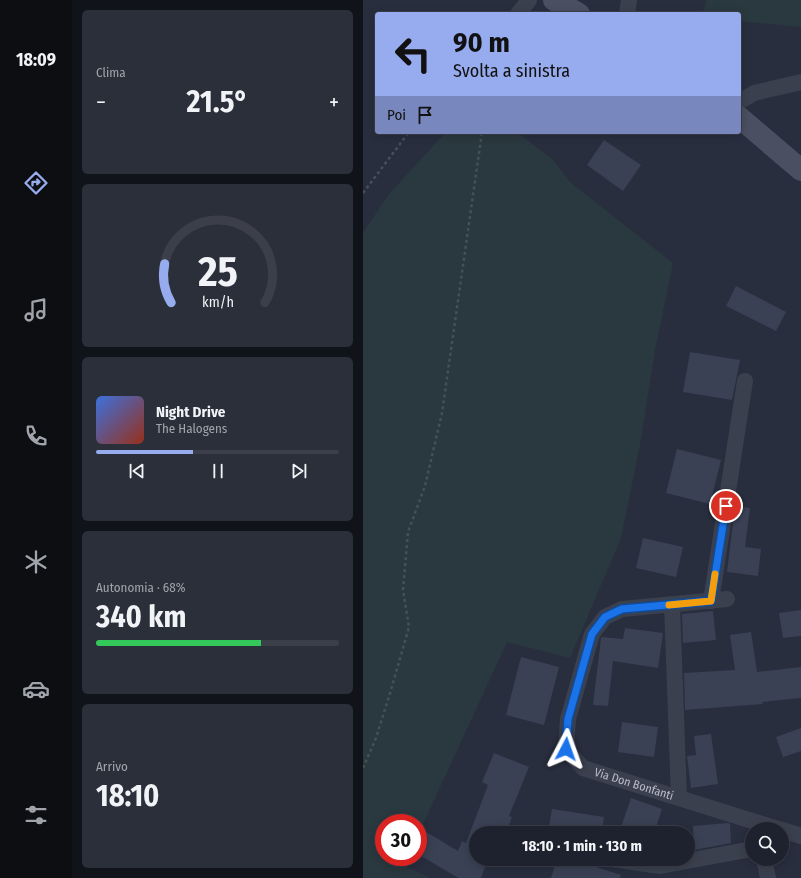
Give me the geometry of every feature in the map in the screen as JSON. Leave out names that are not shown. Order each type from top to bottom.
[{"type":"street","points":[[520,12],[529,0]]},
{"type":"street","points":[[554,0],[575,12]]},
{"type":"street","points":[[627,12],[629,0]]},
{"type":"street","points":[[741,101],[754,93],[801,82]]},
{"type":"street","points":[[741,119],[801,170]]},
{"type":"street","points":[[711,601],[745,380]]},
{"type":"street","name":"Via Don Bonfanti","points":[[727,599],[622,609],[605,617],[592,634],[568,719],[566,749],[583,768],[756,822]]},
{"type":"street","points":[[672,604],[679,798]]},
{"type":"street","points":[[789,833],[801,837]]},
{"type":"street","points":[[789,840],[801,837]]},
{"type":"street","points":[[695,860],[745,850]]},
{"type":"street","points":[[765,866],[768,878]]},
{"type":"path","points":[[363,192],[407,134]]},
{"type":"path","points":[[363,768],[391,690],[409,627],[403,590],[408,532],[425,486],[442,413],[470,208],[479,162],[482,134]]},
{"type":"shaded area","points":[[707,0],[801,0],[801,27],[741,21],[741,12],[703,11]]},
{"type":"shaded area","points":[[444,134],[520,134],[553,160],[571,183],[673,263],[655,350],[640,445],[621,538],[570,658],[507,642],[427,815],[427,814],[375,814],[375,866],[404,866],[431,878],[363,878],[363,233],[389,194]]},
{"type":"building","points":[[604,140],[641,165],[623,191],[587,165]]},
{"type":"building","points":[[736,286],[786,312],[776,331],[726,306]]},
{"type":"building","points":[[690,352],[740,360],[732,400],[683,392]]},
{"type":"building","points":[[677,449],[721,460],[710,504],[666,493]]},
{"type":"building","points":[[735,506],[750,508],[745,547],[761,549],[758,576],[727,572]]},
{"type":"building","points":[[643,538],[683,547],[676,577],[636,568]]},
{"type":"building","points":[[801,610],[801,636],[783,638],[779,613]]},
{"type":"building","points":[[713,611],[716,640],[683,643],[682,614]]},
{"type":"building","points":[[625,628],[663,633],[658,668],[613,661],[608,706],[593,705],[601,638],[623,639]]},
{"type":"building","points":[[751,632],[757,672],[801,667],[801,698],[762,702],[763,704],[685,710],[684,673],[735,670],[730,635]]},
{"type":"building","points":[[521,657],[559,667],[544,725],[506,715]]},
{"type":"building","points":[[622,722],[658,727],[654,757],[618,752]]},
{"type":"building","points":[[801,728],[801,751],[783,757],[776,737]]},
{"type":"building","points":[[711,734],[718,784],[691,788],[687,756],[696,755],[694,736]]},
{"type":"building","points":[[494,753],[529,767],[509,816],[512,817],[509,826],[472,826],[488,785],[482,782]]},
{"type":"building","points":[[631,798],[662,809],[656,826],[621,826]]},
{"type":"building","points":[[552,809],[604,817],[603,826],[549,826]]},
{"type":"building","points":[[728,823],[730,824],[731,843],[695,850],[695,826],[693,826]]},
{"type":"building","points":[[427,832],[458,851],[462,841],[466,843],[469,835],[469,866],[485,866],[481,878],[459,878],[427,859]]},
{"type":"building","points":[[555,866],[593,866],[621,875],[620,878],[551,878]]},
{"type":"slow traffic","points":[[669,605],[711,601],[715,574]]},
{"type":"route","points":[[566,749],[568,719],[592,634],[605,617],[622,609],[711,601],[726,506]]}]
